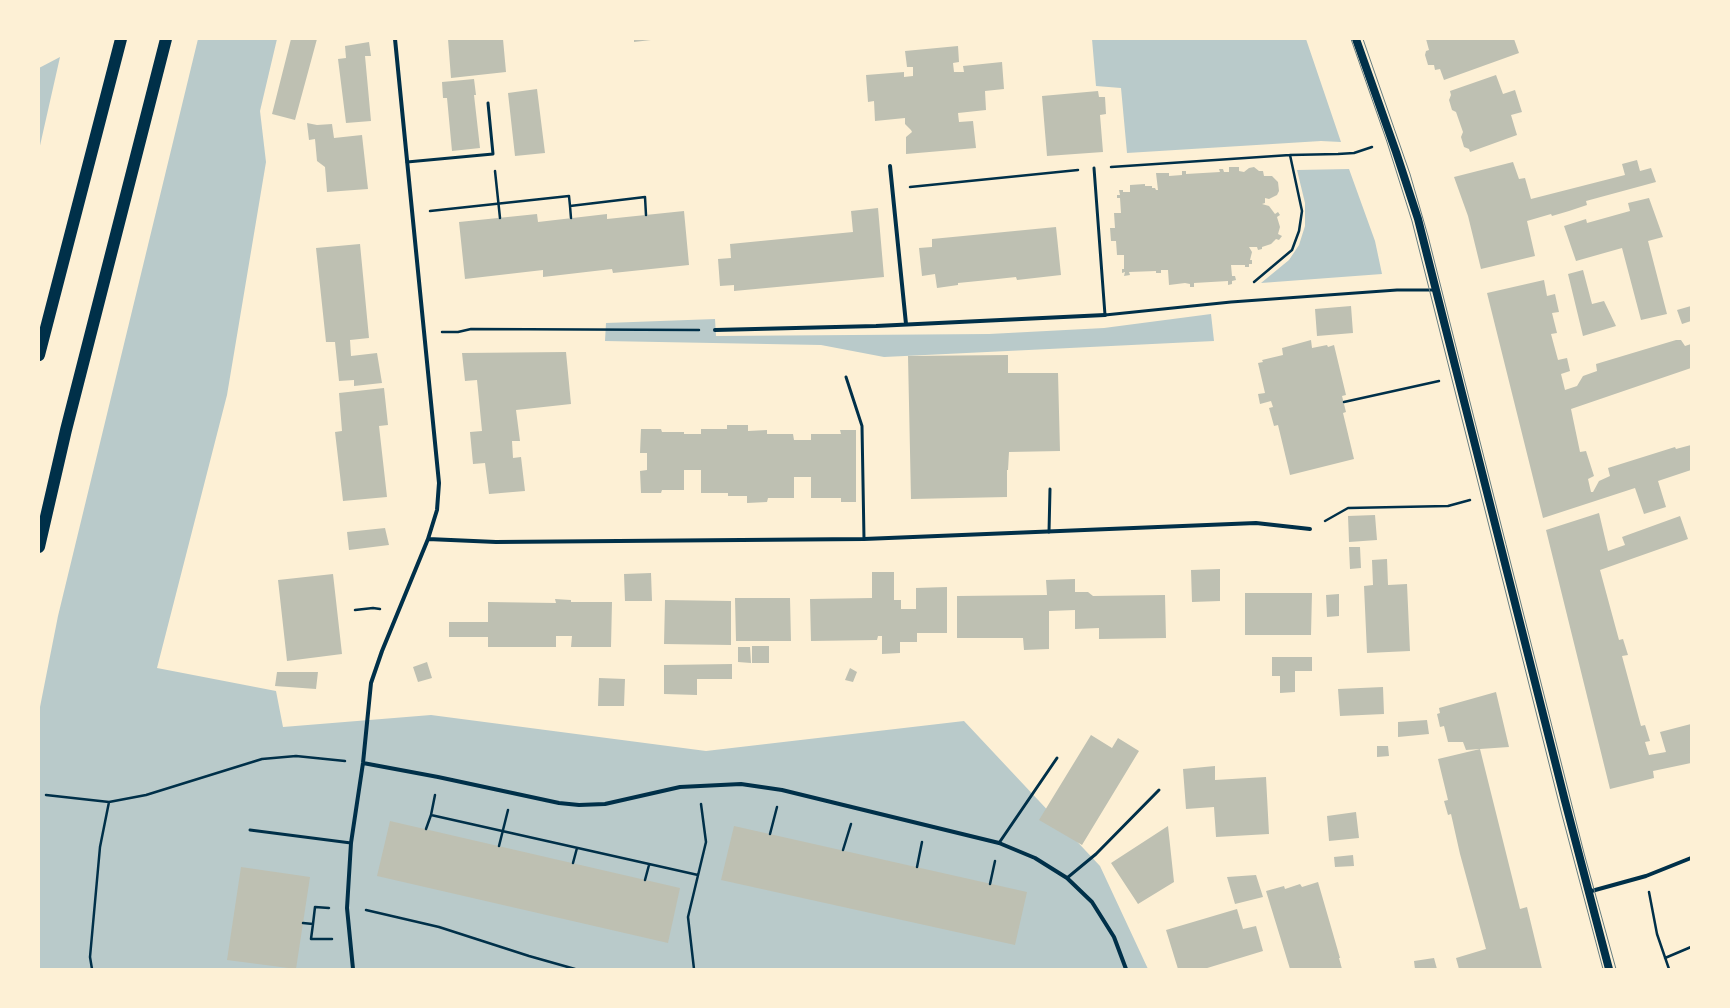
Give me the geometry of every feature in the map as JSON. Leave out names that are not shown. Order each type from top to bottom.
[{"type":"highway","points":[[39,355],[120,39]]},
{"type":"highway","points":[[39,547],[66,430],[166,39]]},
{"type":"main road","points":[[1356,39],[1392,139],[1418,219],[1588,893],[1609,969]]},
{"type":"street","points":[[353,969],[347,908],[351,843],[363,763],[371,683],[382,651],[428,538],[437,510],[439,483],[395,39]]},
{"type":"street","points":[[890,166],[906,324]]},
{"type":"street","points":[[715,330],[906,324],[1105,315]]},
{"type":"street","points":[[428,538],[496,542],[864,539],[1256,523],[1310,529]]},
{"type":"street","points":[[363,763],[438,776],[559,803],[579,805],[605,804],[680,787],[740,784],[782,790],[999,843],[1035,858],[1067,878],[1092,902],[1114,937],[1126,969]]},
{"type":"street","points":[[1588,893],[1646,876],[1691,858]]},
{"type":"lane","points":[[407,162],[493,154],[488,103]]},
{"type":"lane","points":[[1094,168],[1105,315],[1230,302],[1397,290],[1435,290]]},
{"type":"lane","points":[[846,377],[862,426],[864,539]]},
{"type":"lane","points":[[1049,532],[1050,489]]},
{"type":"lane","points":[[999,843],[1057,758]]},
{"type":"lane","points":[[1067,878],[1096,854],[1159,790]]},
{"type":"lane","points":[[250,830],[351,843]]},
{"type":"path","points":[[893,188],[1094,168],[1290,155],[1354,153],[1392,139]]},
{"type":"path","points":[[493,154],[500,218]]},
{"type":"path","points":[[1230,302],[1292,250],[1300,231],[1302,211],[1290,155]]},
{"type":"path","points":[[412,212],[569,196],[571,218]]},
{"type":"path","points":[[570,206],[645,197],[646,215]]},
{"type":"path","points":[[443,332],[458,332],[471,329],[715,330]]},
{"type":"path","points":[[1344,402],[1419,384],[1459,379]]},
{"type":"path","points":[[1310,529],[1348,508],[1448,506],[1488,496]]},
{"type":"path","points":[[355,610],[373,608],[398,613]]},
{"type":"path","points":[[46,794],[109,802],[146,795],[262,760],[296,756],[363,763]]},
{"type":"path","points":[[426,830],[431,815],[438,776]]},
{"type":"path","points":[[694,969],[688,918],[706,842],[698,786]]},
{"type":"path","points":[[770,834],[782,790]]},
{"type":"path","points":[[92,969],[90,957],[100,848],[109,802]]},
{"type":"path","points":[[843,850],[855,808]]},
{"type":"path","points":[[431,815],[698,875]]},
{"type":"path","points":[[917,867],[926,825]]},
{"type":"path","points":[[499,846],[503,831]]},
{"type":"path","points":[[990,884],[999,843]]},
{"type":"path","points":[[573,863],[578,848]]},
{"type":"path","points":[[645,880],[649,865]]},
{"type":"path","points":[[1646,876],[1657,934],[1669,969]]},
{"type":"path","points":[[350,940],[311,939],[315,907],[358,909],[439,927],[575,969]]},
{"type":"path","points":[[303,923],[313,924]]},
{"type":"path","points":[[1665,958],[1691,947]]},
{"type":"shaded area","points":[[198,39],[277,39],[260,111],[266,162],[227,395],[157,668],[276,691],[283,727],[431,715],[706,751],[964,721],[1100,866],[1148,969],[39,969],[39,712],[58,616]]},
{"type":"shaded area","points":[[1092,39],[1306,39],[1341,142],[1321,141],[1127,153],[1121,88],[1096,86]]},
{"type":"shaded area","points":[[60,57],[39,150],[39,68]]},
{"type":"shaded area","points":[[1349,169],[1375,241],[1382,274],[1261,283],[1289,260],[1299,245],[1305,226],[1305,203],[1297,170]]},
{"type":"shaded area","points":[[1211,314],[1214,341],[884,357],[821,345],[605,341],[606,323],[715,319],[716,336],[989,334],[1104,328]]},
{"type":"building","points":[[291,39],[317,39],[295,120],[272,114]]},
{"type":"building","points":[[448,39],[503,39],[506,72],[451,78]]},
{"type":"building","points":[[634,39],[651,39],[651,40],[634,42]]},
{"type":"building","points":[[1426,39],[1514,39],[1519,53],[1444,80],[1440,69],[1435,70],[1434,65],[1428,65],[1425,55],[1426,51],[1429,50]]},
{"type":"building","points":[[369,42],[371,56],[365,56],[371,121],[346,123],[338,59],[346,58],[345,46]]},
{"type":"building","points":[[958,46],[959,62],[953,63],[954,72],[964,72],[963,66],[1002,62],[1004,89],[985,91],[986,110],[958,113],[959,122],[973,121],[976,148],[906,154],[906,137],[912,132],[905,124],[905,118],[875,121],[874,101],[868,102],[866,75],[904,72],[904,77],[913,76],[913,67],[907,67],[905,51]]},
{"type":"building","points":[[1496,75],[1503,94],[1515,90],[1522,112],[1511,115],[1517,135],[1470,152],[1469,149],[1464,147],[1461,137],[1463,132],[1456,112],[1452,110],[1449,100],[1451,95],[1450,91]]},
{"type":"building","points":[[474,79],[476,95],[474,95],[480,148],[452,151],[447,98],[443,98],[442,82]]},
{"type":"building","points":[[537,89],[545,153],[515,156],[508,93]]},
{"type":"building","points":[[1098,91],[1099,97],[1105,97],[1106,114],[1100,115],[1103,152],[1047,156],[1042,96]]},
{"type":"building","points":[[307,123],[317,125],[332,124],[334,138],[362,135],[368,189],[327,192],[325,167],[317,161],[315,139],[309,140]]},
{"type":"building","points":[[1637,160],[1640,171],[1651,168],[1656,182],[1586,201],[1587,205],[1569,211],[1552,216],[1551,214],[1527,221],[1535,256],[1481,269],[1468,216],[1454,177],[1513,162],[1519,179],[1525,178],[1531,199],[1625,175],[1622,164]]},
{"type":"building","points":[[1229,167],[1239,167],[1239,171],[1244,172],[1249,168],[1254,167],[1259,171],[1263,171],[1264,176],[1272,176],[1278,182],[1279,191],[1277,195],[1269,199],[1265,198],[1265,203],[1262,204],[1269,206],[1275,214],[1278,212],[1280,215],[1277,217],[1280,227],[1278,234],[1282,236],[1279,240],[1276,239],[1271,244],[1258,250],[1257,247],[1249,247],[1252,252],[1250,260],[1252,260],[1252,264],[1249,264],[1249,267],[1245,267],[1245,265],[1231,265],[1232,276],[1235,276],[1236,280],[1232,281],[1232,284],[1228,285],[1228,281],[1194,283],[1194,287],[1190,287],[1190,284],[1185,283],[1169,285],[1168,270],[1161,270],[1161,273],[1156,273],[1156,271],[1129,272],[1130,275],[1124,276],[1125,272],[1122,273],[1122,269],[1124,269],[1124,255],[1117,255],[1116,241],[1111,241],[1110,228],[1115,228],[1114,213],[1121,213],[1120,198],[1117,198],[1117,195],[1120,195],[1119,190],[1123,190],[1123,192],[1130,192],[1130,185],[1145,184],[1145,186],[1152,186],[1152,188],[1158,190],[1156,173],[1169,173],[1169,176],[1182,175],[1182,171],[1186,171],[1186,174],[1220,172],[1219,169],[1223,169],[1224,172],[1229,172]]},
{"type":"building","points":[[1649,198],[1663,237],[1648,241],[1667,314],[1641,320],[1622,248],[1576,261],[1564,226],[1586,219],[1587,223],[1630,211],[1628,203]]},
{"type":"building","points":[[878,208],[884,277],[734,291],[734,285],[720,286],[718,259],[731,258],[730,244],[853,232],[851,211]]},
{"type":"building","points":[[684,211],[689,265],[613,273],[612,269],[543,277],[543,270],[465,279],[459,222],[537,214],[538,222],[607,214],[607,219]]},
{"type":"building","points":[[1056,227],[1061,275],[1017,280],[1016,277],[958,283],[958,285],[937,288],[935,274],[922,276],[919,248],[932,247],[932,239]]},
{"type":"building","points":[[360,244],[369,338],[350,340],[351,356],[377,353],[382,383],[354,386],[354,380],[339,381],[335,342],[326,342],[316,248]]},
{"type":"building","points":[[1583,270],[1592,304],[1604,301],[1616,326],[1583,336],[1568,274]]},
{"type":"building","points":[[1544,280],[1547,296],[1555,294],[1559,312],[1552,313],[1557,333],[1551,334],[1558,360],[1567,358],[1570,371],[1561,374],[1565,390],[1577,386],[1583,376],[1597,371],[1596,364],[1676,340],[1681,340],[1685,346],[1691,344],[1691,368],[1571,409],[1580,452],[1586,451],[1594,476],[1588,479],[1591,492],[1593,492],[1599,481],[1610,476],[1608,468],[1675,447],[1676,449],[1691,445],[1691,470],[1658,481],[1666,507],[1644,514],[1635,488],[1543,518],[1487,293]]},
{"type":"building","points":[[1351,306],[1353,333],[1317,336],[1315,309]]},
{"type":"building","points":[[1691,306],[1691,321],[1682,324],[1677,310]]},
{"type":"building","points":[[1311,340],[1312,348],[1334,345],[1346,395],[1342,396],[1346,412],[1343,413],[1354,459],[1290,475],[1278,425],[1274,426],[1269,408],[1273,407],[1271,401],[1260,404],[1258,394],[1265,393],[1258,363],[1263,362],[1262,360],[1283,355],[1282,348]]},
{"type":"building","points":[[566,352],[571,404],[516,410],[520,441],[512,441],[513,458],[521,457],[525,491],[489,494],[485,463],[473,464],[470,432],[482,431],[477,380],[465,381],[462,353]]},
{"type":"building","points":[[1008,355],[1008,373],[1058,373],[1060,451],[1009,452],[1007,497],[911,499],[908,356]]},
{"type":"building","points":[[384,388],[388,425],[379,426],[387,497],[343,501],[335,432],[342,431],[339,393]]},
{"type":"building","points":[[727,425],[748,425],[748,431],[767,430],[767,434],[793,434],[794,440],[811,440],[811,434],[841,434],[840,430],[856,430],[856,502],[841,502],[841,498],[811,498],[811,477],[794,477],[794,498],[768,498],[767,502],[747,503],[747,496],[728,496],[728,493],[701,493],[701,470],[684,470],[684,490],[662,490],[661,493],[641,493],[640,471],[647,470],[647,453],[640,453],[641,429],[661,429],[662,432],[701,434],[701,429],[727,429]]},
{"type":"building","points":[[1599,513],[1608,551],[1625,545],[1622,537],[1680,516],[1688,539],[1600,570],[1619,640],[1623,639],[1628,655],[1622,656],[1641,726],[1645,725],[1650,741],[1645,742],[1649,755],[1666,752],[1660,732],[1691,724],[1691,763],[1653,771],[1654,778],[1610,789],[1546,530]]},
{"type":"building","points":[[1375,515],[1377,540],[1349,542],[1348,516]]},
{"type":"building","points":[[385,528],[389,545],[349,550],[347,532]]},
{"type":"building","points":[[1349,547],[1360,547],[1361,568],[1350,569]]},
{"type":"building","points":[[1387,559],[1388,585],[1407,584],[1410,651],[1367,653],[1364,586],[1373,585],[1372,560]]},
{"type":"building","points":[[1220,569],[1220,601],[1192,602],[1191,570]]},
{"type":"building","points":[[872,572],[894,572],[894,600],[901,600],[901,609],[916,609],[916,588],[947,587],[947,633],[917,633],[917,642],[900,642],[900,653],[882,654],[882,636],[878,636],[877,640],[811,641],[810,599],[872,598]]},
{"type":"building","points":[[651,573],[652,601],[625,601],[624,574]]},
{"type":"building","points":[[333,574],[342,654],[287,661],[278,580]]},
{"type":"building","points":[[1075,579],[1075,592],[1088,592],[1093,596],[1165,595],[1166,638],[1099,639],[1099,628],[1075,629],[1075,610],[1049,611],[1049,649],[1024,650],[1023,638],[957,638],[957,596],[1047,595],[1046,580]]},
{"type":"building","points":[[1245,593],[1312,593],[1311,635],[1245,635]]},
{"type":"building","points":[[1339,594],[1339,616],[1327,617],[1326,595]]},
{"type":"building","points":[[735,598],[790,598],[791,641],[736,641]]},
{"type":"building","points":[[555,599],[571,600],[571,602],[612,602],[611,647],[571,647],[572,636],[556,636],[556,647],[488,647],[488,637],[449,637],[449,622],[488,622],[488,602],[556,603]]},
{"type":"building","points":[[665,600],[731,601],[731,645],[664,644]]},
{"type":"building","points":[[752,646],[769,646],[769,663],[752,663]]},
{"type":"building","points":[[738,647],[750,647],[751,663],[738,662]]},
{"type":"building","points":[[1272,657],[1312,657],[1312,671],[1295,671],[1295,692],[1280,693],[1280,676],[1272,676]]},
{"type":"building","points":[[427,662],[432,678],[418,682],[413,667]]},
{"type":"building","points":[[732,664],[732,679],[697,679],[697,695],[664,694],[664,665]]},
{"type":"building","points":[[850,668],[857,672],[853,682],[845,680]]},
{"type":"building","points":[[277,672],[318,672],[316,689],[275,686]]},
{"type":"building","points":[[599,678],[625,679],[624,706],[598,706]]},
{"type":"building","points":[[1383,687],[1384,714],[1340,716],[1338,689]]},
{"type":"building","points":[[1496,692],[1509,747],[1466,750],[1463,742],[1448,742],[1444,726],[1440,727],[1437,714],[1440,713],[1439,708]]},
{"type":"building","points":[[1427,720],[1429,734],[1398,737],[1398,722]]},
{"type":"building","points":[[1091,735],[1112,748],[1118,738],[1139,751],[1082,845],[1039,820]]},
{"type":"building","points":[[1377,746],[1388,746],[1389,756],[1377,757]]},
{"type":"building","points":[[1480,749],[1520,909],[1527,907],[1542,969],[1459,969],[1456,958],[1486,949],[1460,854],[1451,814],[1448,815],[1444,801],[1448,800],[1438,759]]},
{"type":"building","points":[[1215,766],[1215,780],[1266,777],[1269,834],[1216,837],[1214,807],[1186,809],[1183,769]]},
{"type":"building","points":[[1356,812],[1359,838],[1329,841],[1327,816]]},
{"type":"building","points":[[390,821],[680,888],[668,943],[377,876]]},
{"type":"building","points":[[734,826],[1027,892],[1015,945],[721,880]]},
{"type":"building","points":[[1168,826],[1174,882],[1138,904],[1111,863]]},
{"type":"building","points":[[1353,855],[1354,866],[1335,867],[1334,857]]},
{"type":"building","points":[[241,867],[310,877],[296,969],[227,960]]},
{"type":"building","points":[[1256,875],[1263,897],[1235,904],[1227,877]]},
{"type":"building","points":[[1318,882],[1342,969],[1290,969],[1266,891],[1284,886],[1285,889],[1300,884],[1302,887]]},
{"type":"building","points":[[1237,909],[1243,929],[1256,926],[1263,951],[1204,969],[1178,969],[1166,930]]},
{"type":"building","points":[[1434,958],[1437,969],[1415,969],[1414,961]]},
{"type":"tram line","points":[[1351,39],[1387,142],[1412,221],[1562,815],[1603,969]]},
{"type":"tram line","points":[[1363,39],[1410,174],[1428,236],[1584,853],[1616,969]]}]
